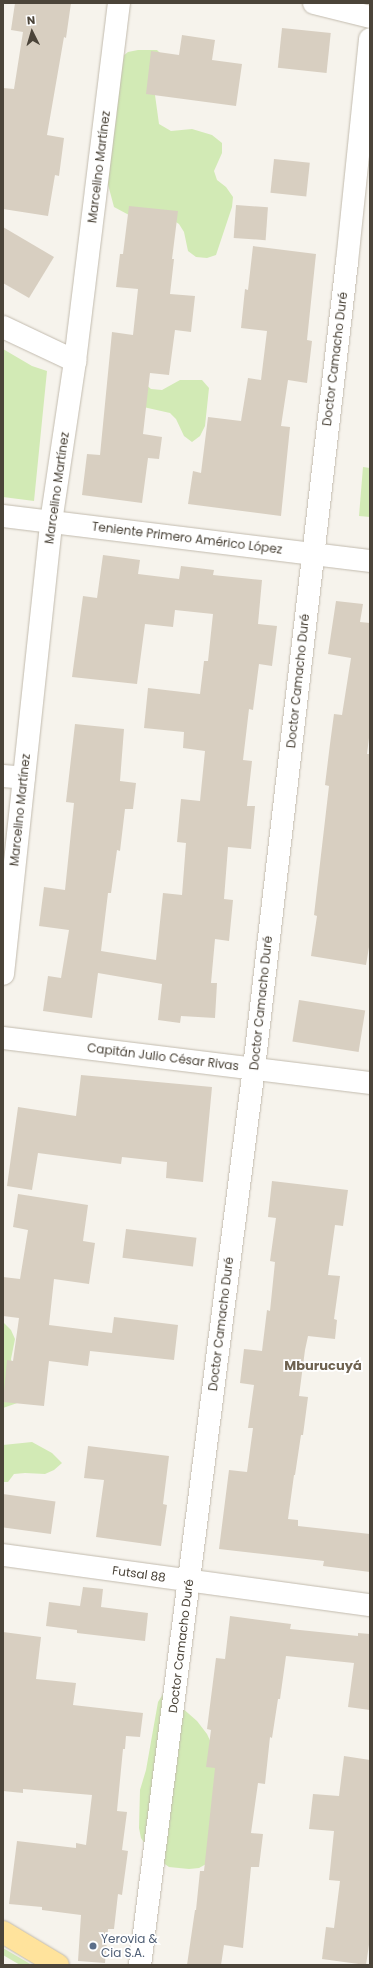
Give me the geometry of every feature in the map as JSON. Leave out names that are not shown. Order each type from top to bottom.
[{"type":"main road","points":[[3,1932],[58,1965]]},
{"type":"street","name":"Marcelino Martínez","points":[[3,974],[13,777],[75,361],[119,3]]},
{"type":"street","points":[[314,3],[370,17]]},
{"type":"street","name":"Doctor Camacho Duré","points":[[140,1965],[254,1068],[312,553],[347,262],[370,39]]},
{"type":"street","points":[[3,327],[75,361]]},
{"type":"street","name":"Teniente Primero Américo López","points":[[3,516],[370,561]]},
{"type":"street","name":"Capitán Julio César Rivas","points":[[3,1038],[370,1083]]},
{"type":"street","name":"Futsal 88","points":[[3,1555],[370,1605]]},
{"type":"green space","points":[[138,50],[157,50],[165,58],[155,95],[159,124],[171,131],[192,129],[212,135],[222,143],[222,153],[214,171],[217,180],[226,187],[233,197],[232,207],[216,255],[207,258],[196,257],[188,251],[184,232],[179,224],[171,219],[129,215],[114,207],[106,177],[113,64],[128,52]]},
{"type":"green space","points":[[3,349],[32,366],[47,371],[34,501],[3,497]]},
{"type":"green space","points":[[133,374],[151,389],[162,390],[180,380],[202,380],[209,388],[205,426],[200,436],[192,442],[184,436],[176,419],[170,413],[130,404]]},
{"type":"green space","points":[[363,467],[370,468],[370,517],[359,516]]},
{"type":"green space","points":[[3,1322],[11,1330],[15,1339],[11,1359],[20,1402],[3,1408]]},
{"type":"green space","points":[[32,1442],[52,1453],[62,1463],[54,1470],[45,1474],[14,1474],[8,1482],[3,1482],[3,1445]]},
{"type":"green space","points":[[163,1694],[172,1699],[197,1721],[207,1734],[222,1760],[217,1858],[199,1868],[189,1869],[169,1867],[152,1855],[141,1838],[139,1828],[140,1790],[146,1770],[158,1702]]},
{"type":"green space","points":[[3,1948],[32,1965],[20,1965],[3,1955]]},
{"type":"building","points":[[15,3],[71,3],[66,38],[64,37],[47,135],[64,138],[59,176],[55,175],[48,216],[3,209],[3,88],[14,89],[23,32],[11,30]]},
{"type":"building","points":[[282,28],[331,33],[327,73],[278,68]]},
{"type":"building","points":[[182,35],[215,40],[212,60],[242,64],[236,106],[146,94],[151,51],[179,55]]},
{"type":"building","points":[[274,159],[310,163],[306,197],[270,193]]},
{"type":"building","points":[[236,205],[268,207],[266,240],[234,238]]},
{"type":"building","points":[[129,206],[178,211],[172,259],[174,259],[170,294],[195,296],[191,332],[175,330],[169,375],[150,373],[143,434],[162,437],[159,459],[148,458],[142,503],[82,495],[87,454],[100,455],[112,332],[133,335],[138,289],[116,287],[120,254],[123,254]]},
{"type":"building","points":[[3,227],[54,257],[29,298],[3,283]]},
{"type":"building","points":[[253,246],[316,254],[307,340],[312,341],[307,383],[288,380],[281,426],[290,427],[281,516],[188,504],[193,471],[201,473],[208,417],[241,421],[248,378],[261,380],[267,331],[241,328],[245,289],[248,290]]},
{"type":"building","points":[[103,555],[140,560],[138,574],[179,579],[181,566],[214,570],[213,575],[262,580],[258,624],[277,626],[272,666],[259,664],[253,710],[249,709],[243,760],[252,761],[247,806],[255,806],[251,849],[228,847],[224,899],[233,900],[229,941],[215,939],[211,983],[217,983],[215,1018],[181,1016],[180,1023],[158,1020],[162,984],[98,973],[92,1018],[43,1011],[48,976],[61,978],[69,930],[39,926],[44,887],[65,890],[74,803],[66,802],[75,724],[124,729],[120,781],[136,783],[133,809],[125,809],[120,851],[117,850],[111,893],[108,893],[101,951],[156,960],[163,893],[182,895],[186,843],[177,842],[181,799],[200,801],[205,751],[183,748],[184,732],[144,728],[148,688],[200,694],[204,661],[208,661],[213,614],[175,610],[173,627],[145,624],[137,684],[72,677],[83,596],[97,598]]},
{"type":"building","points":[[336,601],[363,604],[360,622],[370,623],[370,730],[367,754],[370,754],[370,941],[366,965],[311,956],[317,916],[314,915],[329,786],[325,785],[334,714],[342,715],[351,658],[328,654]]},
{"type":"building","points":[[299,1000],[365,1010],[359,1052],[292,1041]]},
{"type":"building","points":[[81,1075],[212,1087],[203,1182],[166,1178],[167,1162],[122,1157],[121,1164],[38,1153],[32,1190],[7,1186],[18,1107],[76,1116]]},
{"type":"building","points":[[272,1181],[348,1190],[343,1226],[335,1225],[328,1275],[340,1276],[334,1319],[337,1320],[335,1339],[308,1336],[299,1396],[308,1397],[303,1435],[301,1435],[288,1519],[298,1520],[298,1526],[370,1534],[370,1572],[323,1566],[324,1561],[219,1549],[229,1470],[247,1472],[253,1428],[248,1428],[254,1385],[240,1383],[244,1349],[262,1351],[267,1310],[270,1311],[275,1262],[270,1261],[276,1218],[268,1217]]},
{"type":"building","points":[[18,1194],[88,1205],[83,1241],[95,1243],[89,1284],[54,1279],[49,1325],[112,1333],[114,1317],[178,1325],[174,1360],[90,1351],[88,1366],[49,1361],[44,1406],[3,1402],[7,1360],[13,1361],[19,1318],[3,1316],[3,1277],[20,1279],[28,1230],[13,1227]]},
{"type":"building","points":[[126,1229],[196,1238],[193,1266],[122,1258]]},
{"type":"building","points":[[88,1446],[169,1456],[163,1504],[167,1505],[161,1546],[96,1537],[104,1480],[84,1478]]},
{"type":"building","points":[[3,1494],[55,1501],[51,1534],[3,1527]]},
{"type":"building","points":[[83,1587],[103,1589],[101,1607],[148,1613],[145,1641],[77,1633],[77,1630],[46,1626],[49,1602],[80,1606]]},
{"type":"building","points":[[230,1616],[291,1624],[290,1629],[358,1636],[358,1633],[370,1634],[370,1710],[348,1707],[354,1663],[286,1656],[280,1699],[278,1699],[272,1738],[270,1737],[265,1784],[258,1783],[251,1833],[263,1834],[259,1867],[251,1867],[243,1948],[224,1945],[221,1965],[187,1965],[196,1910],[200,1871],[204,1871],[215,1768],[206,1767],[211,1730],[207,1729],[216,1658],[225,1659]]},
{"type":"building","points":[[3,1632],[41,1637],[36,1679],[76,1683],[73,1705],[143,1713],[140,1737],[126,1736],[125,1749],[123,1749],[117,1811],[127,1812],[122,1850],[128,1851],[122,1895],[118,1894],[114,1929],[108,1929],[105,1963],[78,1961],[81,1915],[42,1910],[42,1907],[9,1904],[17,1841],[76,1848],[76,1843],[86,1845],[92,1795],[23,1789],[23,1793],[3,1791]]},
{"type":"building","points":[[344,1756],[370,1760],[370,1938],[366,1965],[322,1959],[326,1927],[334,1928],[340,1881],[329,1880],[334,1831],[309,1829],[313,1794],[339,1796]]},
{"type":"place","name":"Yerovia & Cia S.A.","points":[[93,1946]]},
{"type":"district","name":"Mburucuyá","points":[[323,1366]]}]
